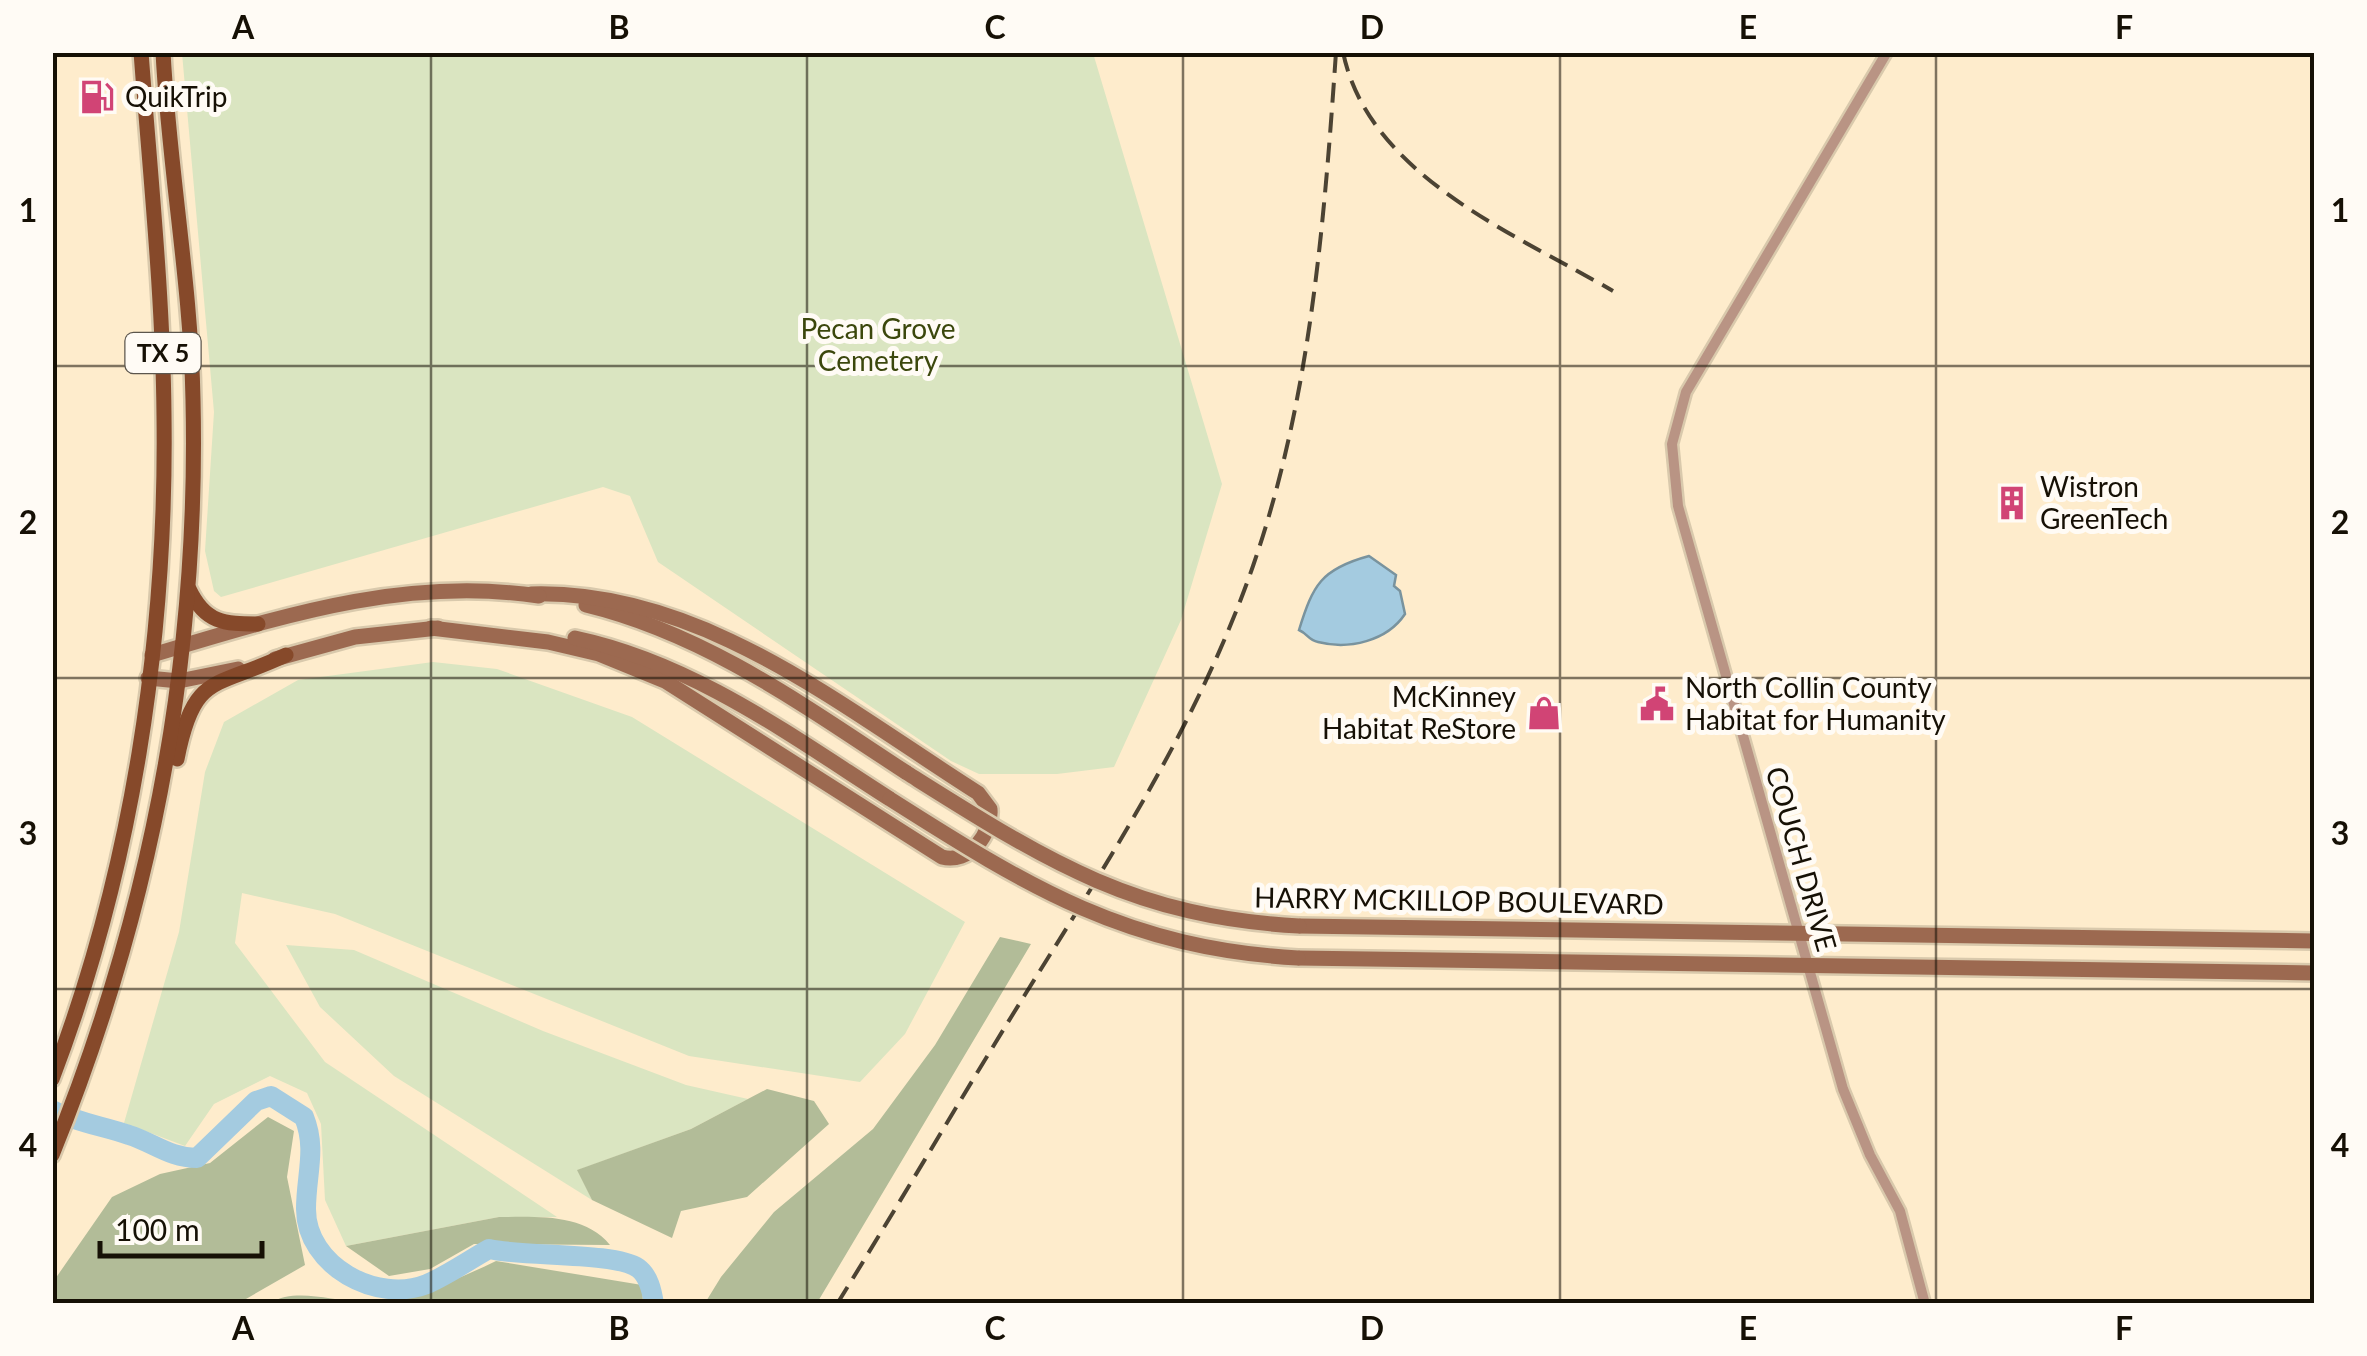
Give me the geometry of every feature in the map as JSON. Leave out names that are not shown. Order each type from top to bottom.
[{"type":"main road","name":"TX 5","points":[[54,1074],[87,976],[124,830],[152,654],[164,514],[164,419],[141,52]]},
{"type":"main road","name":"TX 5","points":[[52,1155],[83,1080],[119,972],[150,854],[179,681],[188,586],[193,399],[163,59]]},
{"type":"main road","points":[[142,71],[163,59]]},
{"type":"main road","points":[[148,148],[172,146]]},
{"type":"main road","points":[[188,586],[201,610],[216,621],[258,624]]},
{"type":"main road","name":"HARRY MCKILLOP BOULEVARD","points":[[152,654],[332,603],[393,593],[462,589],[531,594],[592,606],[658,628],[743,667],[1062,868],[1123,895],[1210,917],[1299,926],[2314,942]]},
{"type":"main road","points":[[431,628],[548,642],[598,654],[665,680],[942,856],[958,859],[972,852],[988,825],[990,809],[978,793],[735,642],[685,621],[621,603],[566,593],[531,594]]},
{"type":"main road","points":[[582,640],[592,606]]},
{"type":"main road","name":"HARRY MCKILLOP BOULEVARD","points":[[148,678],[179,681],[376,633],[431,628],[534,630],[625,650],[717,690],[1019,880],[1108,920],[1218,951],[1298,958],[2314,972]]},
{"type":"main road","points":[[150,854],[166,820],[186,716],[192,703],[216,683],[286,656]]},
{"type":"main road","points":[[2238,972],[2239,941]]},
{"type":"street","name":"COUCH DRIVE","points":[[1887,52],[1691,382],[1672,444],[1673,483],[1849,1107],[1900,1211],[1925,1304]]},
{"type":"green space","name":"Pecan Grove Cemetery","points":[[182,53],[1093,53],[1222,484],[1181,620],[1114,767],[1057,774],[979,774],[951,761],[658,562],[630,496],[603,487],[221,597],[214,591],[205,551],[214,412]]},
{"type":"green space","points":[[433,662],[497,669],[632,717],[965,922],[905,1034],[860,1082],[689,1056],[335,914],[242,893],[235,943],[325,1062],[557,1217],[499,1217],[346,1246],[325,1200],[321,1124],[307,1093],[270,1076],[214,1104],[185,1146],[124,1123],[179,932],[205,772],[224,722],[298,680]]},
{"type":"green space","points":[[1000,937],[1031,944],[817,1303],[705,1303],[774,1212],[873,1129],[935,1045]]},
{"type":"green space","points":[[286,945],[354,950],[543,1031],[686,1085],[748,1099],[691,1129],[578,1170],[592,1200],[394,1076],[320,1007]]},
{"type":"green space","points":[[767,1089],[814,1101],[829,1124],[747,1197],[681,1211],[672,1238],[592,1200],[577,1170],[691,1129]]},
{"type":"green space","points":[[268,1117],[294,1131],[287,1177],[305,1265],[239,1303],[53,1303],[53,1282],[112,1197],[160,1174],[210,1163]]},
{"type":"green space","points":[[499,1217],[544,1217],[573,1222],[587,1227],[610,1245],[474,1244],[430,1269],[389,1276],[346,1246]]},
{"type":"green space","points":[[496,1261],[642,1285],[643,1303],[270,1303],[293,1296],[357,1301],[404,1296]]},
{"type":"water","points":[[1369,556],[1396,575],[1394,586],[1400,591],[1405,614],[1397,623],[1378,637],[1342,645],[1315,641],[1299,630],[1321,581],[1340,567]]},
{"type":"waterway","points":[[52,1110],[170,1153],[197,1158],[256,1101],[271,1096],[304,1117],[310,1151],[306,1209],[309,1229],[318,1248],[348,1275],[387,1289],[407,1289],[427,1284],[489,1249],[590,1257],[638,1268],[647,1279],[654,1304]]},
{"type":"railway","points":[[837,1304],[1152,786],[1232,623],[1272,504],[1301,377],[1319,248],[1336,52]]},
{"type":"railway","points":[[1343,52],[1358,95],[1382,133],[1414,167],[1491,223],[1613,291]]},
{"type":"place","name":"QuikTrip","points":[[97,97]]},
{"type":"place","name":"Wistron GreenTech","points":[[2012,503]]},
{"type":"place","name":"North Collin County Habitat for Humanity","points":[[1657,704]]},
{"type":"place","name":"McKinney Habitat ReStore","points":[[1544,713]]}]
